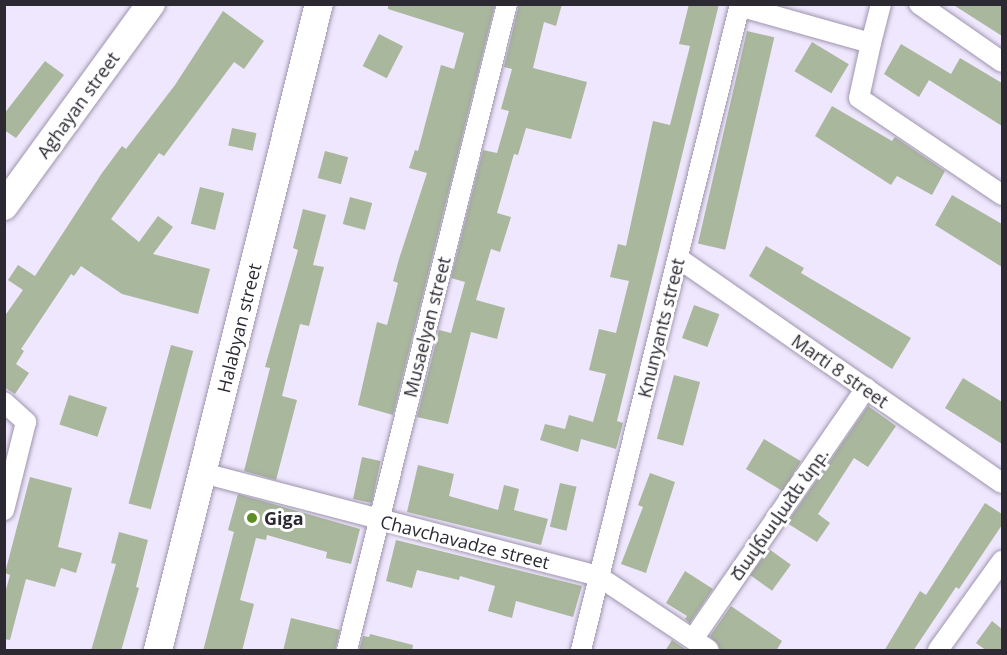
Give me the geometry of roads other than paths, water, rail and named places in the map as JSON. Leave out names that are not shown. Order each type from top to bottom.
[{"type":"main road","name":"Aghayan street","points":[[4,206],[151,4]]},
{"type":"main road","name":"Halabyan street","points":[[158,651],[319,4]]},
{"type":"street","name":"Musaelyan street","points":[[347,651],[507,4]]},
{"type":"street","points":[[881,4],[859,98],[1002,195]]},
{"type":"street","points":[[919,4],[1002,62]]},
{"type":"street","points":[[740,5],[871,43]]},
{"type":"street","name":"Knunyants street","points":[[581,651],[740,5]]},
{"type":"street","name":"Marti 8 street","points":[[678,258],[1002,483]]},
{"type":"street","name":"Ճավճավաձե նրբ.","points":[[693,639],[866,388]]},
{"type":"street","points":[[4,402],[26,422],[4,510]]},
{"type":"street","name":"Chavchavadze street","points":[[204,473],[598,576],[709,651]]},
{"type":"street","points":[[938,651],[1002,561]]},
{"type":"place","name":"Giga","points":[[252,518]]}]
